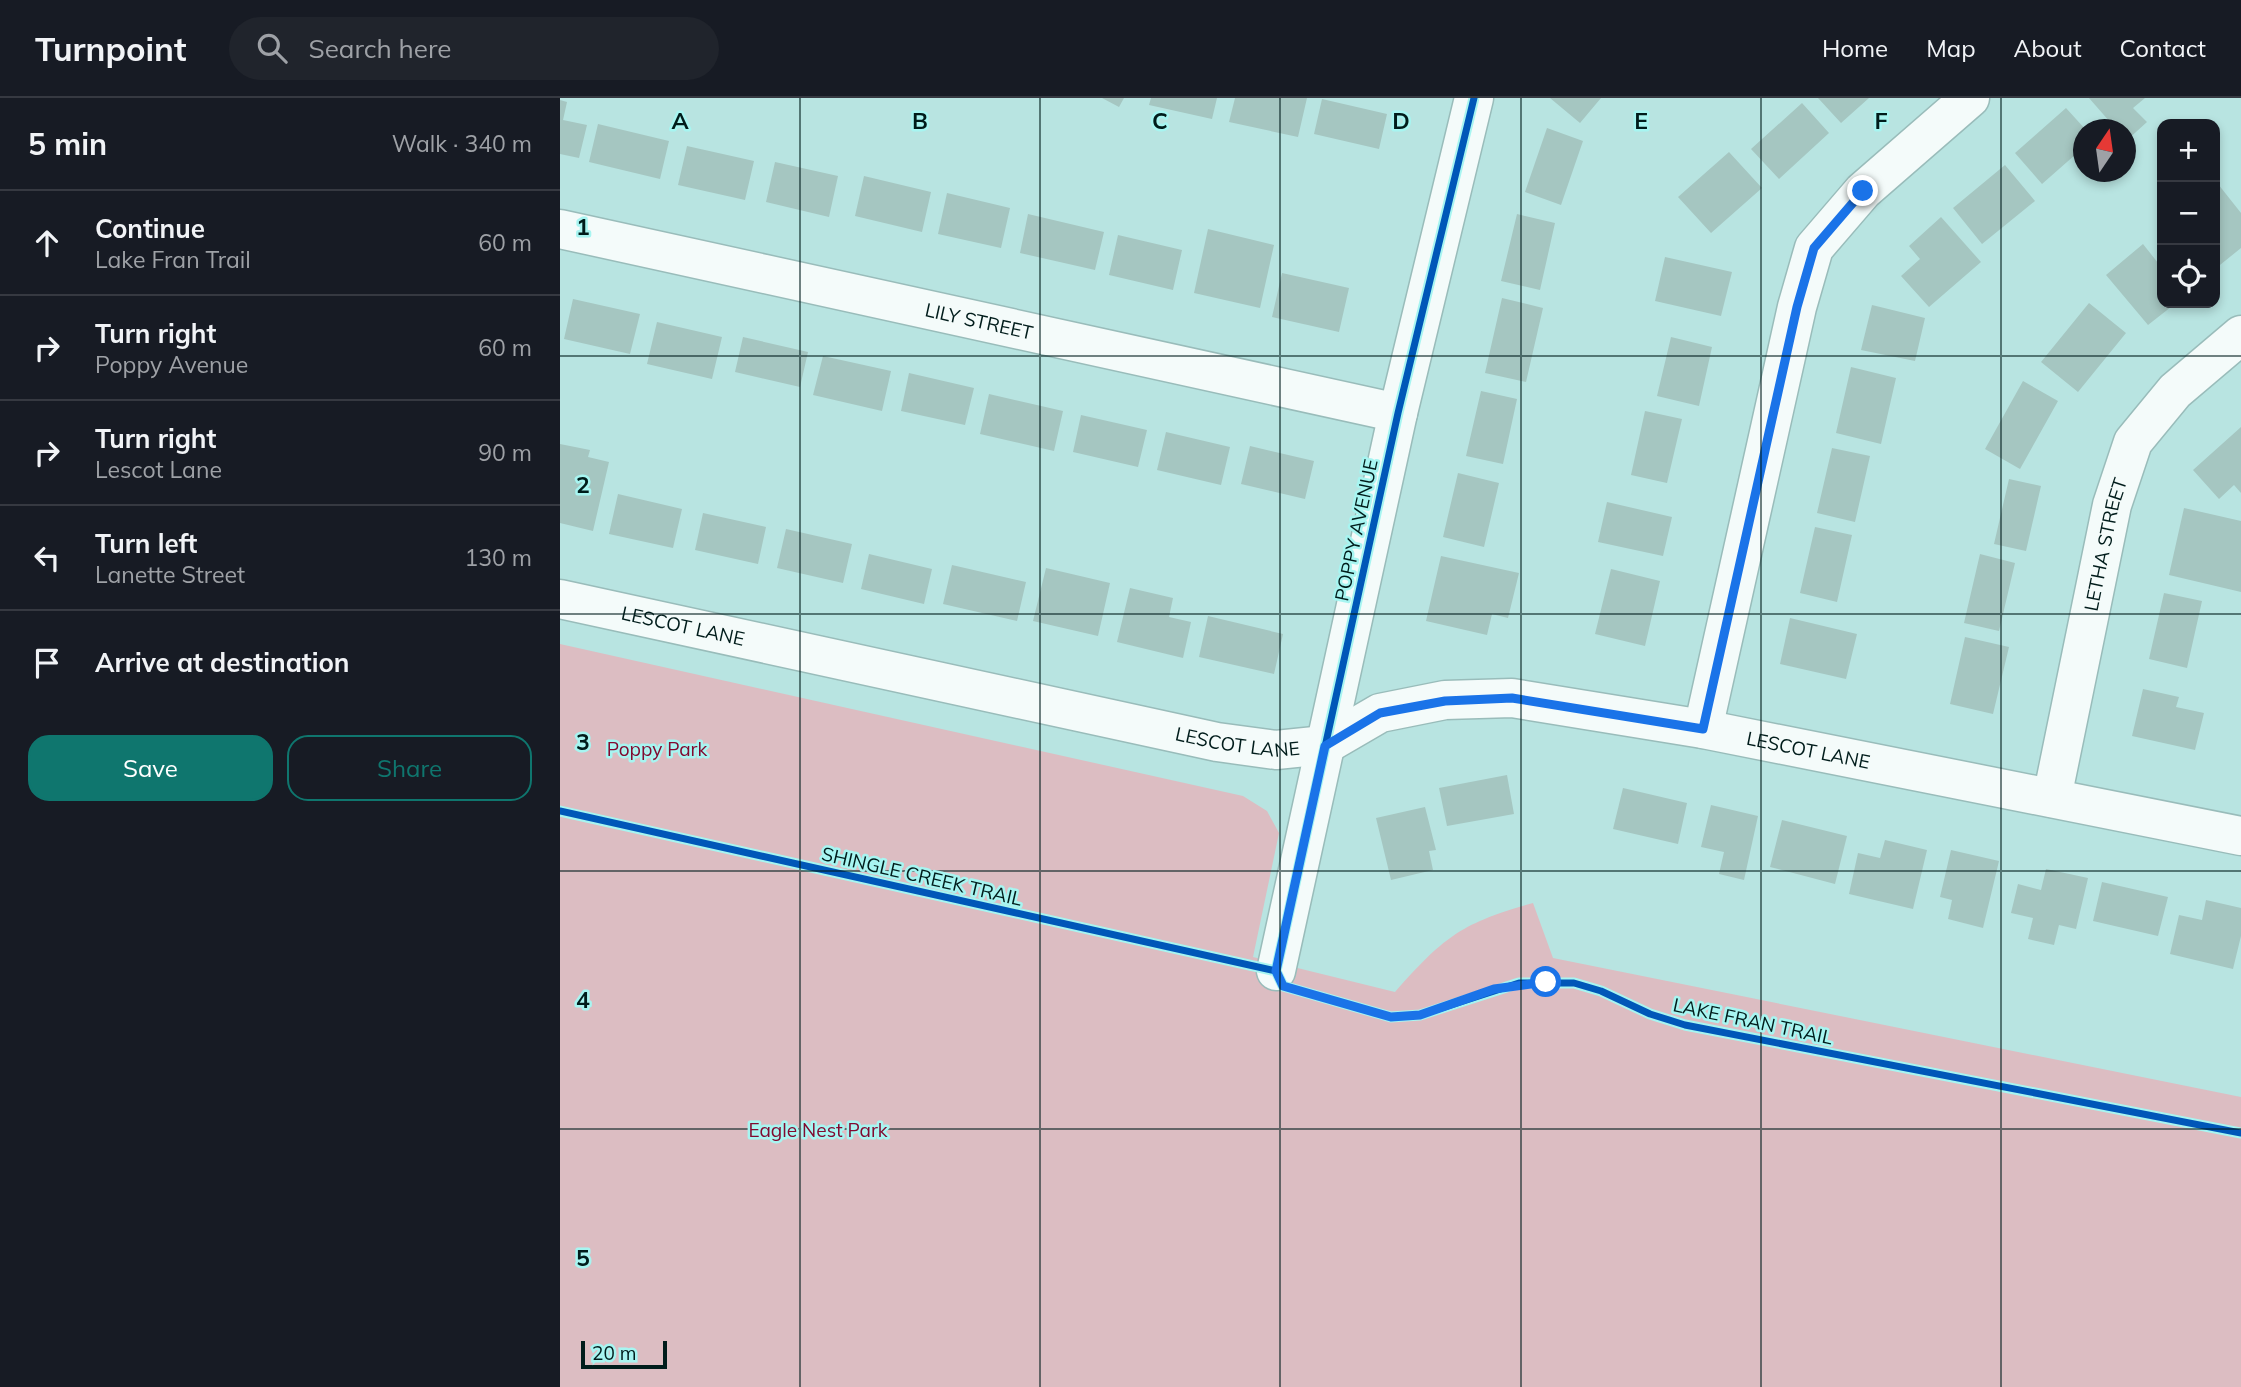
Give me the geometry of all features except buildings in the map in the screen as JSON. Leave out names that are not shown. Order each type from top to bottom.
[{"type":"street","name":"POPPY AVENUE","points":[[1276,971],[1398,413],[1474,98]]},
{"type":"street","points":[[1703,729],[1794,321],[1814,248],[1863,191],[1970,98]]},
{"type":"street","name":"LILY STREET","points":[[560,229],[1398,413]]},
{"type":"street","name":"LETHA STREET","points":[[2052,798],[2112,505],[2133,442],[2175,391],[2241,335]]},
{"type":"street","name":"LESCOT LANE","points":[[560,599],[1217,742],[1276,750],[1325,746],[1380,713],[1445,701],[1512,698],[1703,729],[2241,836]]},
{"type":"green space","name":"Eagle Nest Park","points":[[560,644],[1243,796],[1267,811],[1279,833],[1253,957],[1395,992],[1427,958],[1455,934],[1508,910],[1533,903],[1553,958],[2241,1097],[2241,1387],[560,1387]]},
{"type":"cycle path","points":[[1276,971],[1398,413],[1474,98]]},
{"type":"cycle path","name":"SHINGLE CREEK TRAIL","points":[[560,811],[1276,971]]},
{"type":"cycle path","name":"LAKE FRAN TRAIL","points":[[1276,971],[1283,986],[1391,1017],[1420,1015],[1519,983],[1574,983],[1685,1025],[2241,1133]]},
{"type":"route","points":[[1546,982],[1494,989],[1420,1015],[1391,1017],[1283,986],[1276,971],[1325,746],[1380,713],[1445,701],[1512,698],[1703,729],[1797,307],[1814,248],[1863,191]]},
{"type":"park label","name":"Poppy Park","points":[[657,749]]}]
